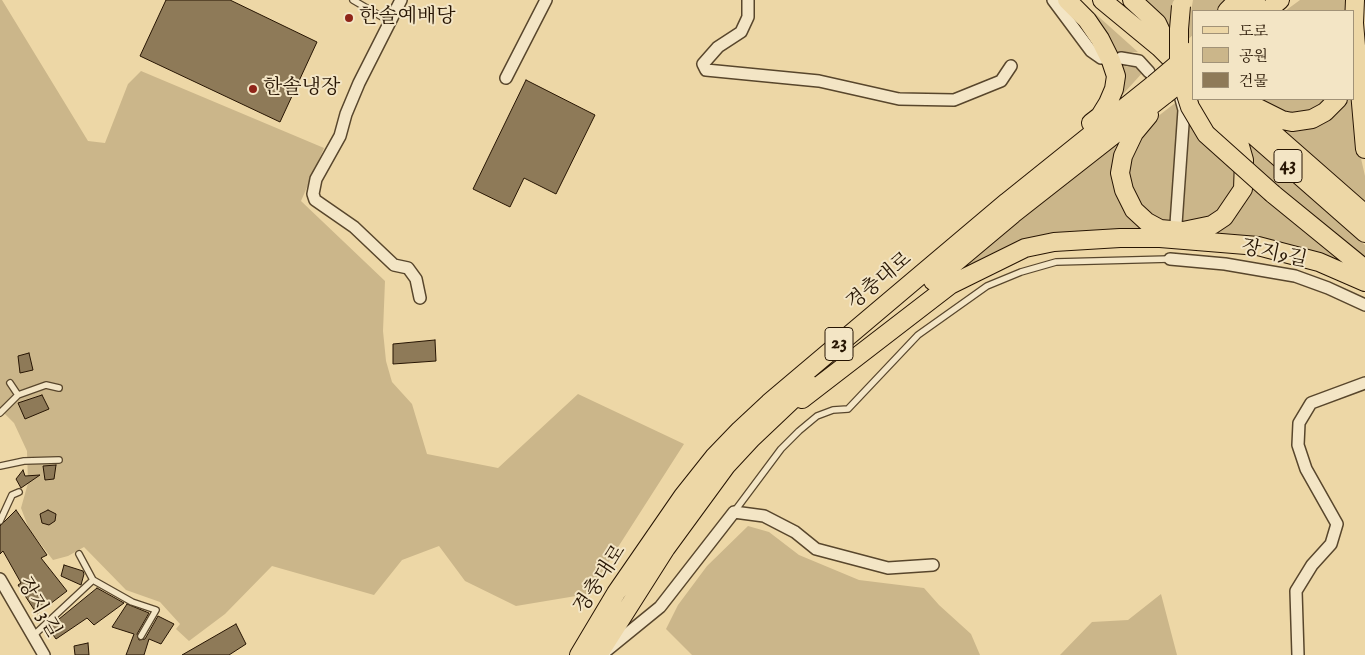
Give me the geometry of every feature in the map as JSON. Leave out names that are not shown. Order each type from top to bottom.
[{"type":"main road","points":[[1007,202],[1071,139],[1100,116],[1114,89],[1116,76],[1100,39],[1087,20],[1066,0]]},
{"type":"main road","points":[[1102,0],[1159,48],[1192,79]]},
{"type":"main road","points":[[1117,0],[1192,62]]},
{"type":"main road","points":[[1132,0],[1157,23],[1166,40]]},
{"type":"main road","points":[[1184,0],[1179,29],[1179,73],[1190,107],[1206,134],[1274,194],[1365,269]]},
{"type":"main road","points":[[1229,10],[1238,0]]},
{"type":"main road","points":[[1243,10],[1256,0]]},
{"type":"main road","points":[[1268,10],[1280,0]]},
{"type":"main road","points":[[1355,34],[1365,149]]},
{"type":"main road","name":"경충대로","points":[[599,655],[666,548],[726,466],[752,438],[808,385],[1162,87],[1192,52]]},
{"type":"main road","name":"경충대로","points":[[578,655],[650,543],[714,457],[769,403],[1007,202],[1162,87],[1192,73]]},
{"type":"main road","points":[[1162,87],[1134,133],[1123,156],[1120,173],[1124,190],[1134,210],[1147,222],[1160,229],[1183,231],[1212,225],[1224,217],[1243,189],[1244,160],[1240,146],[1210,109],[1207,100]]},
{"type":"main road","name":"43","points":[[1213,100],[1365,234]]},
{"type":"main road","name":"43","points":[[1235,100],[1365,214]]},
{"type":"main road","points":[[1242,100],[1282,120],[1292,122],[1312,119],[1325,112],[1337,100]]},
{"type":"main road","points":[[752,438],[950,285],[1025,248],[1054,242],[1120,238],[1224,242],[1258,246],[1319,262],[1365,282]]},
{"type":"street","points":[[401,0],[356,91],[346,114],[340,136],[316,180],[313,194],[315,200],[354,227],[394,265],[408,268],[416,279],[420,298]]},
{"type":"street","points":[[506,78],[546,0]]},
{"type":"street","points":[[748,0],[748,17],[741,32],[718,47],[703,64],[706,70],[820,81],[899,99],[954,100],[1001,81],[1011,66]]},
{"type":"street","points":[[1053,0],[1091,51],[1101,58]]},
{"type":"street","points":[[1121,58],[1139,61],[1184,110],[1176,224]]},
{"type":"street","name":"장지9길","points":[[1170,259],[1225,264],[1295,276],[1328,288],[1365,305]]},
{"type":"street","points":[[1298,655],[1296,591],[1312,565],[1331,544],[1337,524],[1306,468],[1298,444],[1299,423],[1311,403],[1365,383]]},
{"type":"street","points":[[599,655],[660,607],[734,512],[764,516],[795,532],[816,549],[888,568],[933,566]]},
{"type":"street","name":"장지3길","points":[[0,579],[44,655]]},
{"type":"lane","points":[[353,0],[389,22]]},
{"type":"lane","points":[[734,512],[781,449],[800,431],[817,416],[833,410],[848,409],[918,335],[987,286],[1021,272],[1056,262],[1170,259]]},
{"type":"lane","points":[[10,383],[18,395]]},
{"type":"lane","points":[[0,413],[18,395],[46,385],[59,388]]},
{"type":"lane","points":[[0,466],[24,461],[59,460]]},
{"type":"lane","points":[[0,521],[12,495],[20,492]]},
{"type":"lane","points":[[79,554],[94,580],[132,602],[156,610],[141,636]]},
{"type":"lane","points":[[34,635],[94,580]]},
{"type":"green space","points":[[0,0],[2,0],[88,141],[105,143],[128,84],[141,71],[324,148],[301,201],[385,281],[383,331],[386,361],[392,382],[412,404],[427,454],[498,468],[578,394],[684,444],[588,594],[516,606],[465,581],[439,546],[402,560],[374,595],[272,566],[225,614],[189,641],[176,629],[180,624],[160,602],[126,590],[84,547],[68,556],[53,560],[29,529],[21,508],[28,483],[27,451],[14,423],[0,409]]},
{"type":"green space","points":[[1074,0],[1080,0],[1138,52],[1121,53],[1120,62],[1127,67],[1141,67],[1144,71],[1105,114],[1122,78]]},
{"type":"green space","points":[[1143,0],[1178,0],[1171,28]]},
{"type":"green space","points":[[1193,0],[1232,0],[1221,10],[1192,10],[1192,36],[1186,41]]},
{"type":"green space","points":[[1300,0],[1351,0],[1350,10],[1286,10]]},
{"type":"green space","points":[[1179,100],[1181,106],[1170,222],[1181,223],[1183,219],[1190,121],[1239,175],[1236,191],[1224,209],[1190,226],[1157,222],[1130,197],[1127,162],[1148,124]]},
{"type":"green space","points":[[1257,100],[1331,100],[1307,114],[1277,113]]},
{"type":"green space","points":[[1343,100],[1354,100],[1357,141],[1365,176],[1365,203],[1277,124]]},
{"type":"green space","points":[[1124,137],[1115,170],[1158,233],[1056,234],[915,305]]},
{"type":"green space","points":[[1245,141],[1365,245],[1365,260],[1250,168]]},
{"type":"green space","points":[[1250,184],[1356,267],[1283,243],[1230,234],[1203,234]]},
{"type":"green space","points":[[748,526],[769,532],[799,555],[859,580],[924,588],[939,605],[971,634],[980,655],[692,655],[666,629],[678,605],[707,566]]},
{"type":"green space","points":[[1161,594],[1177,655],[1060,655],[1092,622],[1128,620]]},
{"type":"building","name":"한솔냉장","points":[[166,0],[230,0],[317,42],[280,122],[140,56]]},
{"type":"building","points":[[526,80],[595,115],[556,194],[524,178],[510,207],[473,189]]},
{"type":"building","points":[[435,340],[436,361],[393,364],[393,344]]},
{"type":"building","points":[[29,353],[33,370],[20,373],[18,356]]},
{"type":"building","points":[[42,395],[49,409],[25,419],[18,403]]},
{"type":"building","points":[[56,465],[54,479],[45,480],[43,466]]},
{"type":"building","points":[[23,470],[25,476],[40,475],[21,488],[16,479]]},
{"type":"building","points":[[16,510],[47,555],[41,558],[67,591],[37,614],[18,585],[21,583],[3,551],[0,554],[0,526]]},
{"type":"building","points":[[48,510],[56,514],[55,521],[49,525],[42,523],[40,514]]},
{"type":"building","points":[[64,565],[83,571],[81,585],[61,576]]},
{"type":"building","points":[[97,588],[124,603],[94,625],[87,618],[56,639],[48,628]]},
{"type":"building","points":[[127,604],[149,613],[137,634],[139,640],[145,639],[158,616],[174,624],[161,644],[149,639],[144,655],[126,655],[134,634],[112,627]]},
{"type":"building","points":[[236,624],[246,644],[229,655],[182,655]]},
{"type":"building","points":[[88,643],[89,655],[75,655],[74,646]]},
{"type":"place","name":"한솔예배당","points":[[349,18]]},
{"type":"place","name":"한솔냉장","points":[[253,89]]}]
